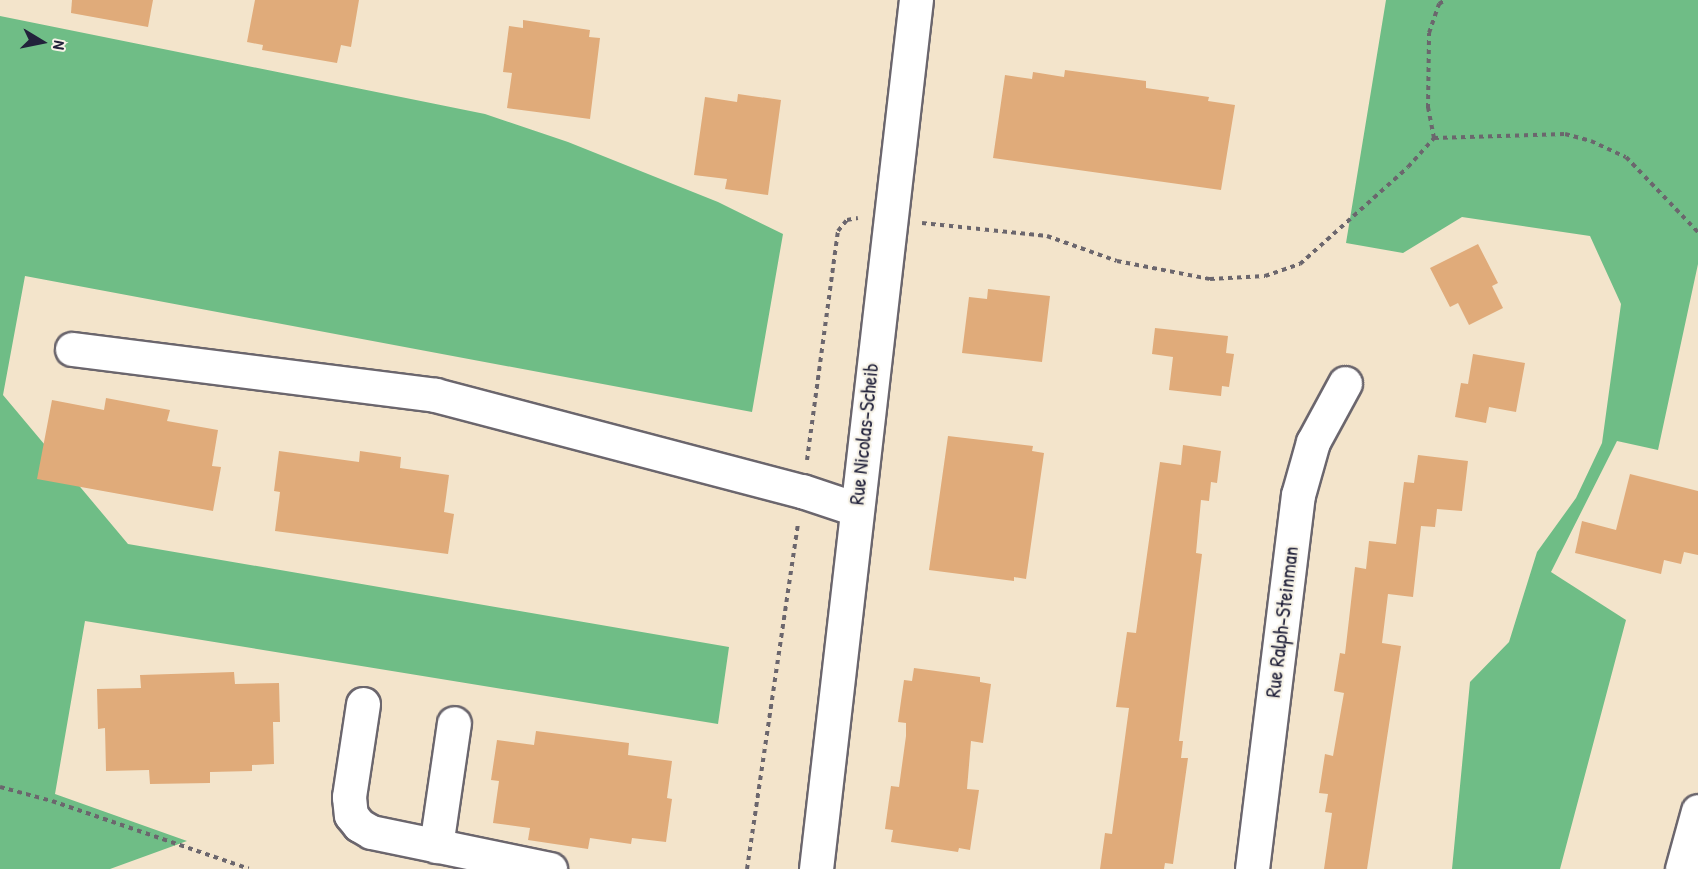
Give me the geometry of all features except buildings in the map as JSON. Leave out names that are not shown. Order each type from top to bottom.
[{"type":"street","name":"Rue Nicolas-Scheib","points":[[816,869],[888,219],[916,0]]},
{"type":"street","points":[[72,349],[435,395],[802,491],[856,509]]},
{"type":"street","name":"Rue Ralph-Steinman","points":[[1252,869],[1298,495],[1313,442],[1345,383]]},
{"type":"street","points":[[363,704],[349,796],[351,815],[371,832],[550,869]]},
{"type":"street","points":[[436,846],[454,723]]},
{"type":"street","points":[[1682,869],[1698,811]]},
{"type":"path","points":[[1434,138],[1428,108],[1430,33],[1439,4],[1445,0]]},
{"type":"path","points":[[888,219],[1047,236],[1117,261],[1210,279],[1265,276],[1300,264],[1408,167],[1434,138],[1565,134],[1591,141],[1626,157],[1698,232]]},
{"type":"path","points":[[0,787],[52,801],[249,869]]},
{"type":"green space","points":[[1386,0],[1698,0],[1698,264],[1658,450],[1617,441],[1551,572],[1626,620],[1560,869],[1452,869],[1470,682],[1509,642],[1537,552],[1576,498],[1602,443],[1621,304],[1590,236],[1462,217],[1403,253],[1346,243]]},
{"type":"green space","points":[[0,16],[485,114],[568,142],[718,202],[783,234],[752,412],[25,276],[3,395],[128,544],[729,647],[718,724],[85,621],[55,794],[187,841],[110,869],[0,869]]}]
